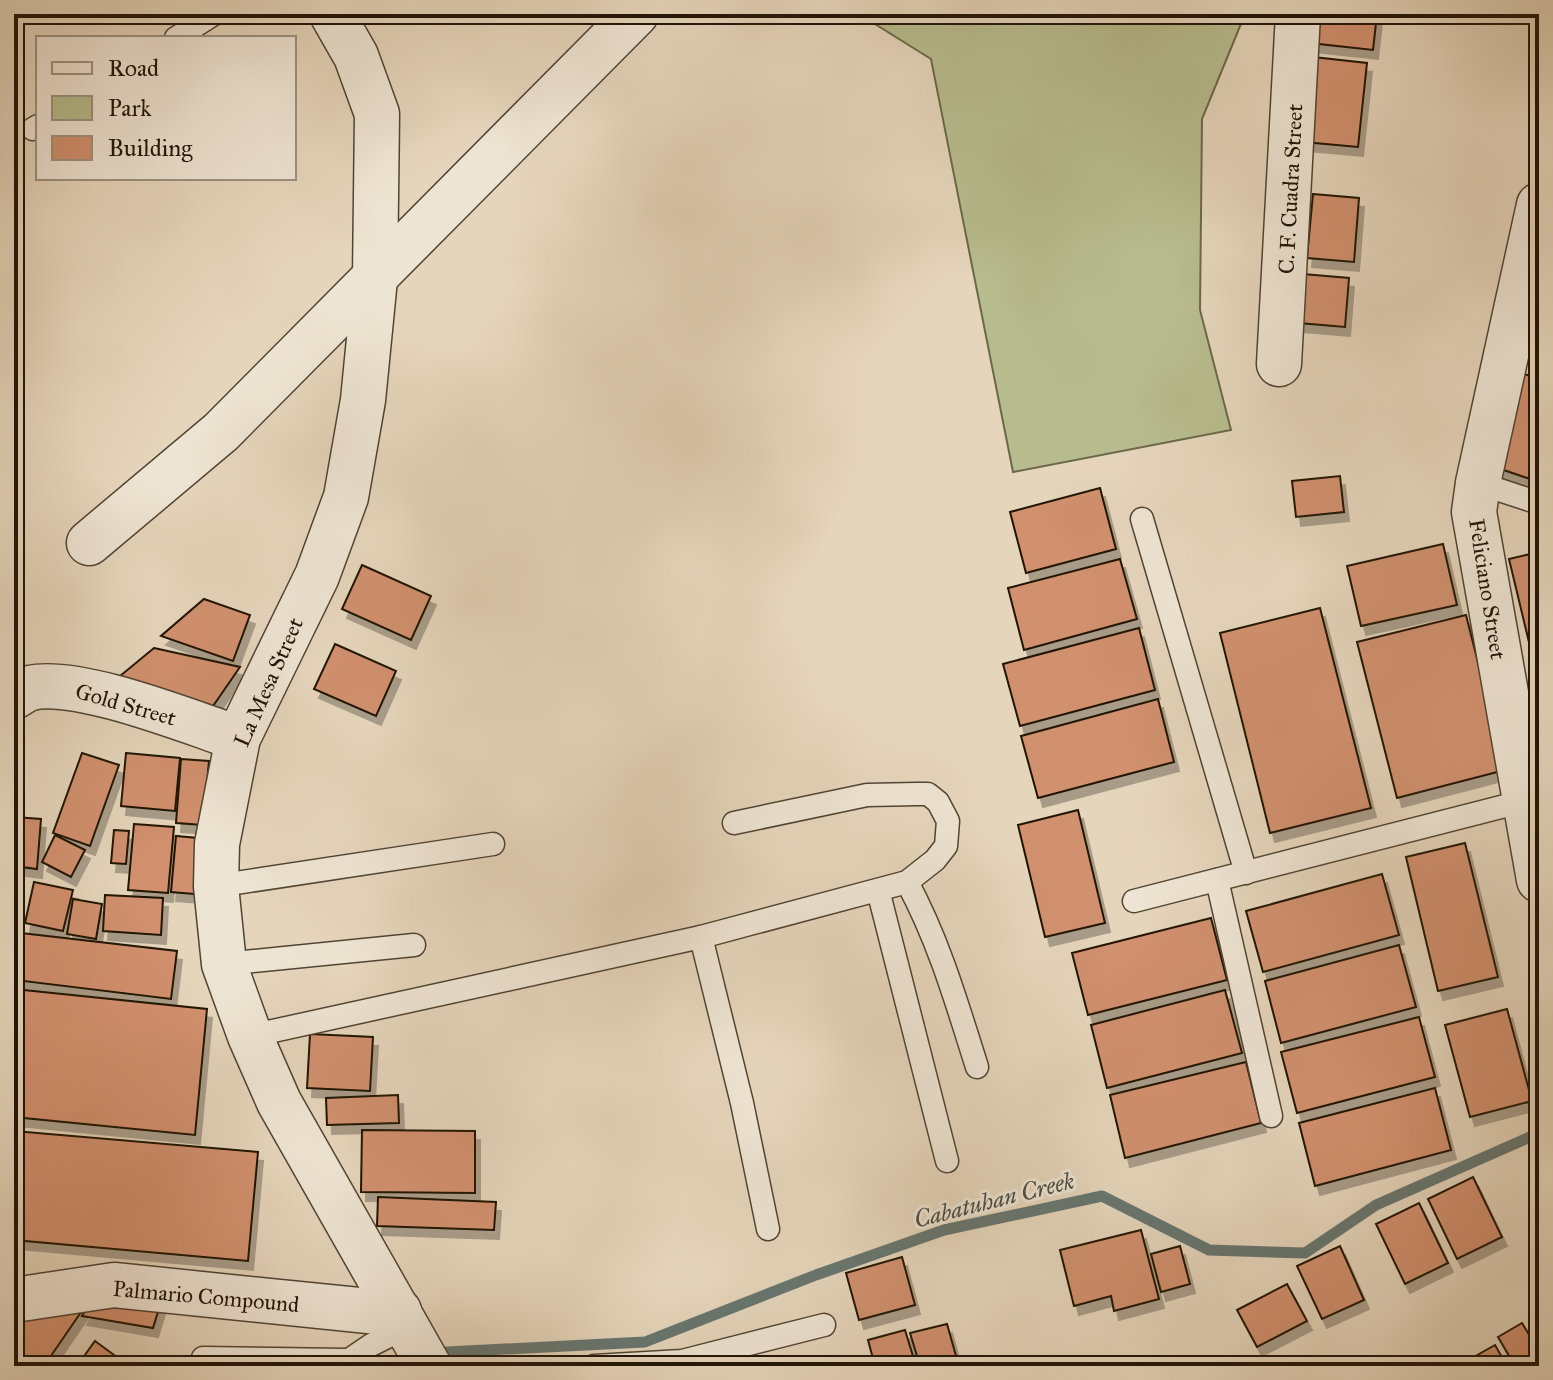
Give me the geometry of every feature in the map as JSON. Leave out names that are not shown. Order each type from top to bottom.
[{"type":"street","name":"La Mesa Street","points":[[332,14],[356,56],[377,114],[375,279],[363,400],[346,497],[317,576],[238,738],[217,844],[216,886],[224,964],[250,1036],[279,1102],[415,1340]]},
{"type":"street","points":[[89,543],[221,432],[636,14]]},
{"type":"street","name":"C. F. Cuadra Street","points":[[1279,364],[1298,14]]},
{"type":"street","name":"Feliciano Street","points":[[1539,205],[1474,512],[1532,799],[1539,880]]},
{"type":"street","name":"Gold Street","points":[[14,697],[29,688],[66,687],[100,694],[238,738]]},
{"type":"street","name":"Palmario Compound","points":[[14,1300],[114,1285],[362,1311],[415,1340]]},
{"type":"lane","points":[[179,36],[214,14]]},
{"type":"lane","points":[[1478,483],[1539,503]]},
{"type":"lane","points":[[1142,519],[1246,873]]},
{"type":"lane","points":[[250,1036],[701,937],[907,882],[935,860],[946,846],[948,821],[938,802],[928,794],[867,795],[734,823]]},
{"type":"lane","points":[[1134,901],[1532,799]]},
{"type":"lane","points":[[216,886],[493,844]]},
{"type":"lane","points":[[1217,880],[1271,1116]]},
{"type":"lane","points":[[907,882],[925,915],[947,971],[977,1067]]},
{"type":"lane","points":[[878,890],[947,1161]]},
{"type":"lane","points":[[701,937],[742,1103],[768,1229]]},
{"type":"lane","points":[[224,964],[414,945]]},
{"type":"lane","points":[[594,1366],[682,1361],[824,1325]]},
{"type":"lane","points":[[203,1358],[343,1363],[415,1340]]},
{"type":"green space","points":[[859,14],[1245,14],[1202,119],[1200,310],[1231,430],[1013,472],[931,59]]},
{"type":"building","points":[[1313,14],[1377,14],[1373,50],[1310,43]]},
{"type":"building","points":[[1313,57],[1367,63],[1358,147],[1304,142]]},
{"type":"building","points":[[1313,194],[1359,198],[1354,262],[1307,258]]},
{"type":"building","points":[[1303,274],[1349,278],[1345,327],[1299,323]]},
{"type":"building","points":[[1539,311],[1539,352],[1527,348]]},
{"type":"building","points":[[1516,371],[1539,379],[1539,482],[1486,464]]},
{"type":"building","points":[[1340,476],[1344,512],[1296,517],[1292,481]]},
{"type":"building","points":[[1100,488],[1116,549],[1026,573],[1010,512]]},
{"type":"building","points":[[1443,544],[1457,605],[1361,626],[1347,566]]},
{"type":"building","points":[[1539,552],[1539,684],[1509,559]]},
{"type":"building","points":[[1120,559],[1137,619],[1024,650],[1008,588]]},
{"type":"building","points":[[362,565],[431,596],[411,640],[342,609]]},
{"type":"building","points":[[204,599],[250,615],[233,661],[161,636]]},
{"type":"building","points":[[1320,608],[1371,808],[1270,833],[1220,633]]},
{"type":"building","points":[[1466,615],[1505,770],[1397,798],[1357,642]]},
{"type":"building","points":[[1139,628],[1155,690],[1020,726],[1003,664]]},
{"type":"building","points":[[335,644],[396,671],[376,716],[314,689]]},
{"type":"building","points":[[154,648],[240,667],[213,706],[120,676]]},
{"type":"building","points":[[1158,699],[1174,762],[1038,798],[1021,736]]},
{"type":"building","points":[[82,753],[119,765],[90,846],[53,833]]},
{"type":"building","points":[[126,753],[180,758],[175,811],[121,806]]},
{"type":"building","points":[[181,759],[209,761],[203,825],[176,823]]},
{"type":"building","points":[[1078,810],[1105,923],[1045,937],[1018,825]]},
{"type":"building","points":[[14,817],[41,819],[37,869],[14,866]]},
{"type":"building","points":[[134,824],[174,827],[168,893],[128,890]]},
{"type":"building","points":[[114,830],[129,831],[126,864],[111,863]]},
{"type":"building","points":[[55,835],[85,850],[71,877],[42,862]]},
{"type":"building","points":[[176,836],[198,838],[194,894],[171,892]]},
{"type":"building","points":[[1465,843],[1498,977],[1438,991],[1406,857]]},
{"type":"building","points":[[1382,874],[1399,935],[1263,972],[1246,911]]},
{"type":"building","points":[[34,882],[73,890],[63,931],[25,923]]},
{"type":"building","points":[[105,895],[163,898],[161,935],[103,931]]},
{"type":"building","points":[[73,899],[102,904],[96,939],[67,934]]},
{"type":"building","points":[[1211,918],[1227,980],[1088,1015],[1072,953]]},
{"type":"building","points":[[21,933],[177,951],[171,999],[15,980]]},
{"type":"building","points":[[1399,945],[1416,1007],[1281,1043],[1265,981]]},
{"type":"building","points":[[14,989],[207,1009],[195,1135],[14,1117]]},
{"type":"building","points":[[1225,990],[1242,1053],[1107,1088],[1091,1025]]},
{"type":"building","points":[[1507,1009],[1532,1101],[1470,1117],[1445,1025]]},
{"type":"building","points":[[1419,1017],[1435,1077],[1297,1113],[1281,1052]]},
{"type":"building","points":[[310,1034],[373,1037],[370,1091],[307,1088]]},
{"type":"building","points":[[1246,1062],[1261,1123],[1125,1158],[1110,1095]]},
{"type":"building","points":[[1435,1088],[1451,1150],[1315,1186],[1299,1123]]},
{"type":"building","points":[[398,1095],[399,1123],[327,1125],[326,1098]]},
{"type":"building","points":[[362,1130],[475,1131],[475,1193],[361,1192]]},
{"type":"building","points":[[14,1131],[258,1152],[248,1261],[14,1240]]},
{"type":"building","points":[[1473,1177],[1502,1237],[1457,1259],[1428,1199]]},
{"type":"building","points":[[378,1197],[496,1202],[494,1230],[377,1226]]},
{"type":"building","points":[[1419,1203],[1448,1263],[1405,1284],[1376,1224]]},
{"type":"building","points":[[1141,1230],[1159,1299],[1114,1311],[1111,1296],[1074,1306],[1060,1250]]},
{"type":"building","points":[[1180,1246],[1190,1284],[1161,1292],[1151,1254]]},
{"type":"building","points":[[1340,1246],[1364,1300],[1322,1319],[1297,1266]]},
{"type":"building","points":[[902,1257],[915,1305],[859,1320],[846,1273]]},
{"type":"building","points":[[1287,1284],[1307,1321],[1257,1347],[1237,1310]]},
{"type":"building","points":[[97,1291],[161,1302],[153,1328],[82,1316]]},
{"type":"building","points":[[88,1302],[44,1366],[14,1366],[14,1317]]},
{"type":"building","points":[[1522,1323],[1539,1351],[1539,1364],[1536,1366],[1515,1366],[1498,1337]]},
{"type":"building","points":[[947,1324],[958,1363],[920,1366],[910,1333]]},
{"type":"building","points":[[905,1330],[916,1366],[875,1366],[868,1340]]},
{"type":"building","points":[[95,1341],[129,1366],[77,1366]]},
{"type":"building","points":[[1495,1345],[1507,1366],[1458,1366]]},
{"type":"building","points":[[1273,1359],[1275,1366],[1246,1366]]},
{"type":"waterway","name":"Cabatuhan Creek","points":[[447,1352],[645,1342],[816,1275],[944,1230],[1102,1196],[1209,1250],[1305,1253],[1376,1205],[1539,1133]]}]
